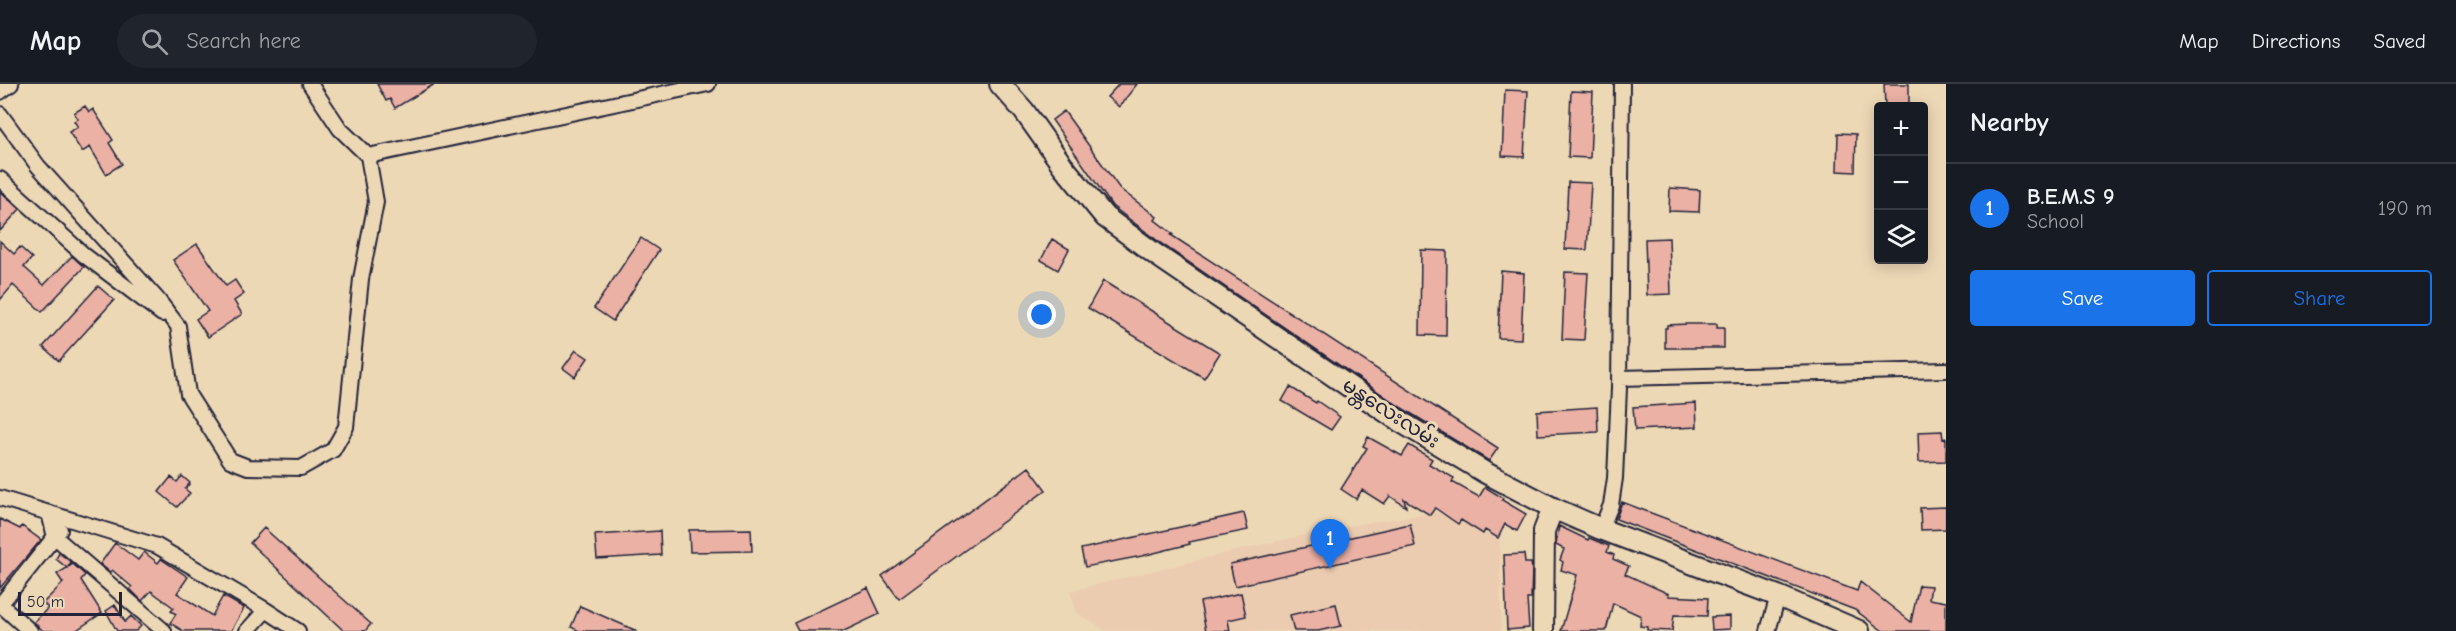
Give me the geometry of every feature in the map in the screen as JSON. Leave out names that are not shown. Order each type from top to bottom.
[{"type":"main road","name":"မန္တလေးလမ်း","points":[[1000,84],[1024,111],[1105,217],[1155,254],[1401,422],[1484,472],[1553,508],[1601,529],[1778,596],[1859,631]]},
{"type":"main road","points":[[1543,631],[1544,531],[1553,508]]},
{"type":"street","points":[[0,92],[11,84]]},
{"type":"street","points":[[0,114],[38,166],[158,300],[178,326],[188,394],[230,460],[248,467],[301,468],[333,450],[346,428],[362,279],[376,202],[368,156],[340,129],[310,84]]},
{"type":"street","points":[[368,156],[708,84]]},
{"type":"street","points":[[1601,529],[1611,505],[1615,478],[1619,378],[1622,84]]},
{"type":"street","points":[[0,179],[84,255],[178,326]]},
{"type":"street","points":[[1619,378],[1946,370]]},
{"type":"street","points":[[0,498],[157,546],[298,631]]},
{"type":"street","points":[[49,513],[55,537],[164,631]]},
{"type":"street","points":[[30,631],[0,605],[69,519]]},
{"type":"street","points":[[1768,631],[1778,596]]},
{"type":"street","points":[[247,631],[266,610]]},
{"type":"shaded area","points":[[1436,512],[1500,538],[1501,631],[1106,631],[1077,613],[1070,591],[1341,527]]},
{"type":"building","points":[[377,84],[435,84],[395,108],[390,99],[386,101]]},
{"type":"building","points":[[1119,84],[1137,84],[1119,107],[1107,97]]},
{"type":"building","points":[[1884,84],[1909,84],[1909,102],[1885,102]]},
{"type":"building","points":[[1505,90],[1528,91],[1524,157],[1502,156]]},
{"type":"building","points":[[1571,91],[1593,92],[1590,158],[1568,157]]},
{"type":"building","points":[[85,106],[89,112],[93,109],[113,140],[109,143],[122,164],[106,174],[90,147],[82,152],[69,132],[78,127],[74,121],[78,119],[74,113]]},
{"type":"building","points":[[1064,111],[1120,189],[1157,217],[1155,220],[1173,234],[1171,235],[1498,448],[1489,461],[1402,408],[1162,244],[1112,206],[1052,120]]},
{"type":"building","points":[[1838,133],[1856,134],[1855,172],[1837,171]]},
{"type":"building","points":[[1568,182],[1591,183],[1587,250],[1565,249]]},
{"type":"building","points":[[1670,188],[1700,190],[1699,212],[1669,211]]},
{"type":"building","points":[[0,191],[20,209],[0,231]]},
{"type":"building","points":[[641,238],[659,250],[613,321],[594,308]]},
{"type":"building","points":[[1669,238],[1671,294],[1647,295],[1645,239]]},
{"type":"building","points":[[1052,239],[1069,249],[1058,270],[1041,260]]},
{"type":"building","points":[[0,241],[14,254],[20,247],[32,258],[24,267],[44,285],[72,256],[84,267],[42,312],[13,285],[0,300]]},
{"type":"building","points":[[197,244],[226,286],[235,280],[244,294],[234,301],[242,314],[208,337],[196,319],[208,311],[173,260]]},
{"type":"building","points":[[1421,250],[1447,251],[1446,336],[1420,335]]},
{"type":"building","points":[[1501,271],[1524,273],[1521,339],[1498,338]]},
{"type":"building","points":[[1565,272],[1588,273],[1584,340],[1562,339]]},
{"type":"building","points":[[1103,281],[1220,353],[1204,378],[1088,308]]},
{"type":"building","points":[[98,286],[114,300],[59,361],[43,347]]},
{"type":"building","points":[[1717,324],[1717,328],[1724,328],[1724,348],[1665,348],[1667,325]]},
{"type":"building","points":[[576,350],[588,358],[575,377],[563,368]]},
{"type":"building","points":[[1290,387],[1316,403],[1317,401],[1340,417],[1331,430],[1282,401]]},
{"type":"building","points":[[1696,403],[1697,427],[1635,430],[1633,407]]},
{"type":"building","points":[[1597,407],[1598,432],[1538,435],[1537,411]]},
{"type":"building","points":[[1942,431],[1943,439],[1946,438],[1946,461],[1919,462],[1918,432]]},
{"type":"building","points":[[1368,437],[1402,456],[1409,445],[1432,459],[1429,464],[1454,478],[1452,482],[1479,497],[1485,487],[1503,498],[1502,500],[1526,514],[1517,531],[1505,524],[1498,538],[1485,530],[1483,534],[1461,520],[1458,524],[1435,508],[1430,515],[1404,499],[1406,507],[1390,496],[1384,504],[1362,490],[1356,499],[1341,489],[1367,448],[1363,446]]},
{"type":"building","points":[[1029,467],[1046,490],[899,599],[882,576]]},
{"type":"building","points":[[182,476],[190,483],[185,489],[190,493],[177,507],[159,492],[171,477],[177,482]]},
{"type":"building","points":[[1622,502],[1857,591],[1860,582],[1911,622],[1919,585],[1931,586],[1929,599],[1946,602],[1946,631],[1883,631],[1855,610],[1616,519]]},
{"type":"building","points":[[1946,507],[1946,529],[1921,530],[1920,508]]},
{"type":"building","points":[[1244,513],[1248,530],[1189,542],[1190,544],[1142,556],[1085,567],[1081,549]]},
{"type":"building","points":[[0,519],[20,529],[22,526],[41,540],[0,588]]},
{"type":"building","points":[[1410,524],[1415,546],[1235,586],[1230,564]]},
{"type":"building","points":[[1559,526],[1588,540],[1589,538],[1609,546],[1607,552],[1614,555],[1613,559],[1629,566],[1625,574],[1669,596],[1708,598],[1707,616],[1674,615],[1672,631],[1647,630],[1647,627],[1640,626],[1641,616],[1613,603],[1606,631],[1561,631],[1577,575],[1561,570],[1563,562],[1560,560],[1564,549],[1556,545]]},
{"type":"building","points":[[264,528],[371,624],[365,631],[344,631],[250,543]]},
{"type":"building","points":[[751,529],[752,551],[690,552],[689,530]]},
{"type":"building","points":[[660,531],[661,555],[597,559],[595,535]]},
{"type":"building","points":[[115,543],[138,560],[144,552],[158,563],[161,559],[188,577],[177,593],[212,616],[223,596],[244,608],[231,631],[183,631],[170,623],[176,614],[171,611],[174,608],[151,591],[142,601],[130,589],[132,587],[112,570],[110,572],[100,564]]},
{"type":"building","points":[[59,553],[71,562],[68,567],[73,564],[85,575],[81,580],[102,613],[75,631],[43,631],[34,622],[48,608],[43,603],[63,583],[57,574],[67,568],[56,559]]},
{"type":"building","points":[[1524,554],[1525,563],[1531,563],[1532,568],[1531,599],[1527,599],[1529,628],[1507,630],[1504,555]]},
{"type":"building","points":[[868,588],[880,614],[844,631],[798,631],[794,623]]},
{"type":"building","points":[[1241,593],[1246,616],[1228,620],[1230,631],[1206,631],[1200,602]]},
{"type":"building","points":[[1336,604],[1341,626],[1318,631],[1294,631],[1290,615]]},
{"type":"building","points":[[115,605],[125,622],[131,616],[141,626],[136,631],[117,631],[106,611]]},
{"type":"building","points":[[580,606],[637,631],[579,631],[571,627]]},
{"type":"building","points":[[1730,616],[1730,629],[1712,630],[1711,617]]},
{"type":"place","name":"B.E.M.S 9","points":[[1330,569]]}]
